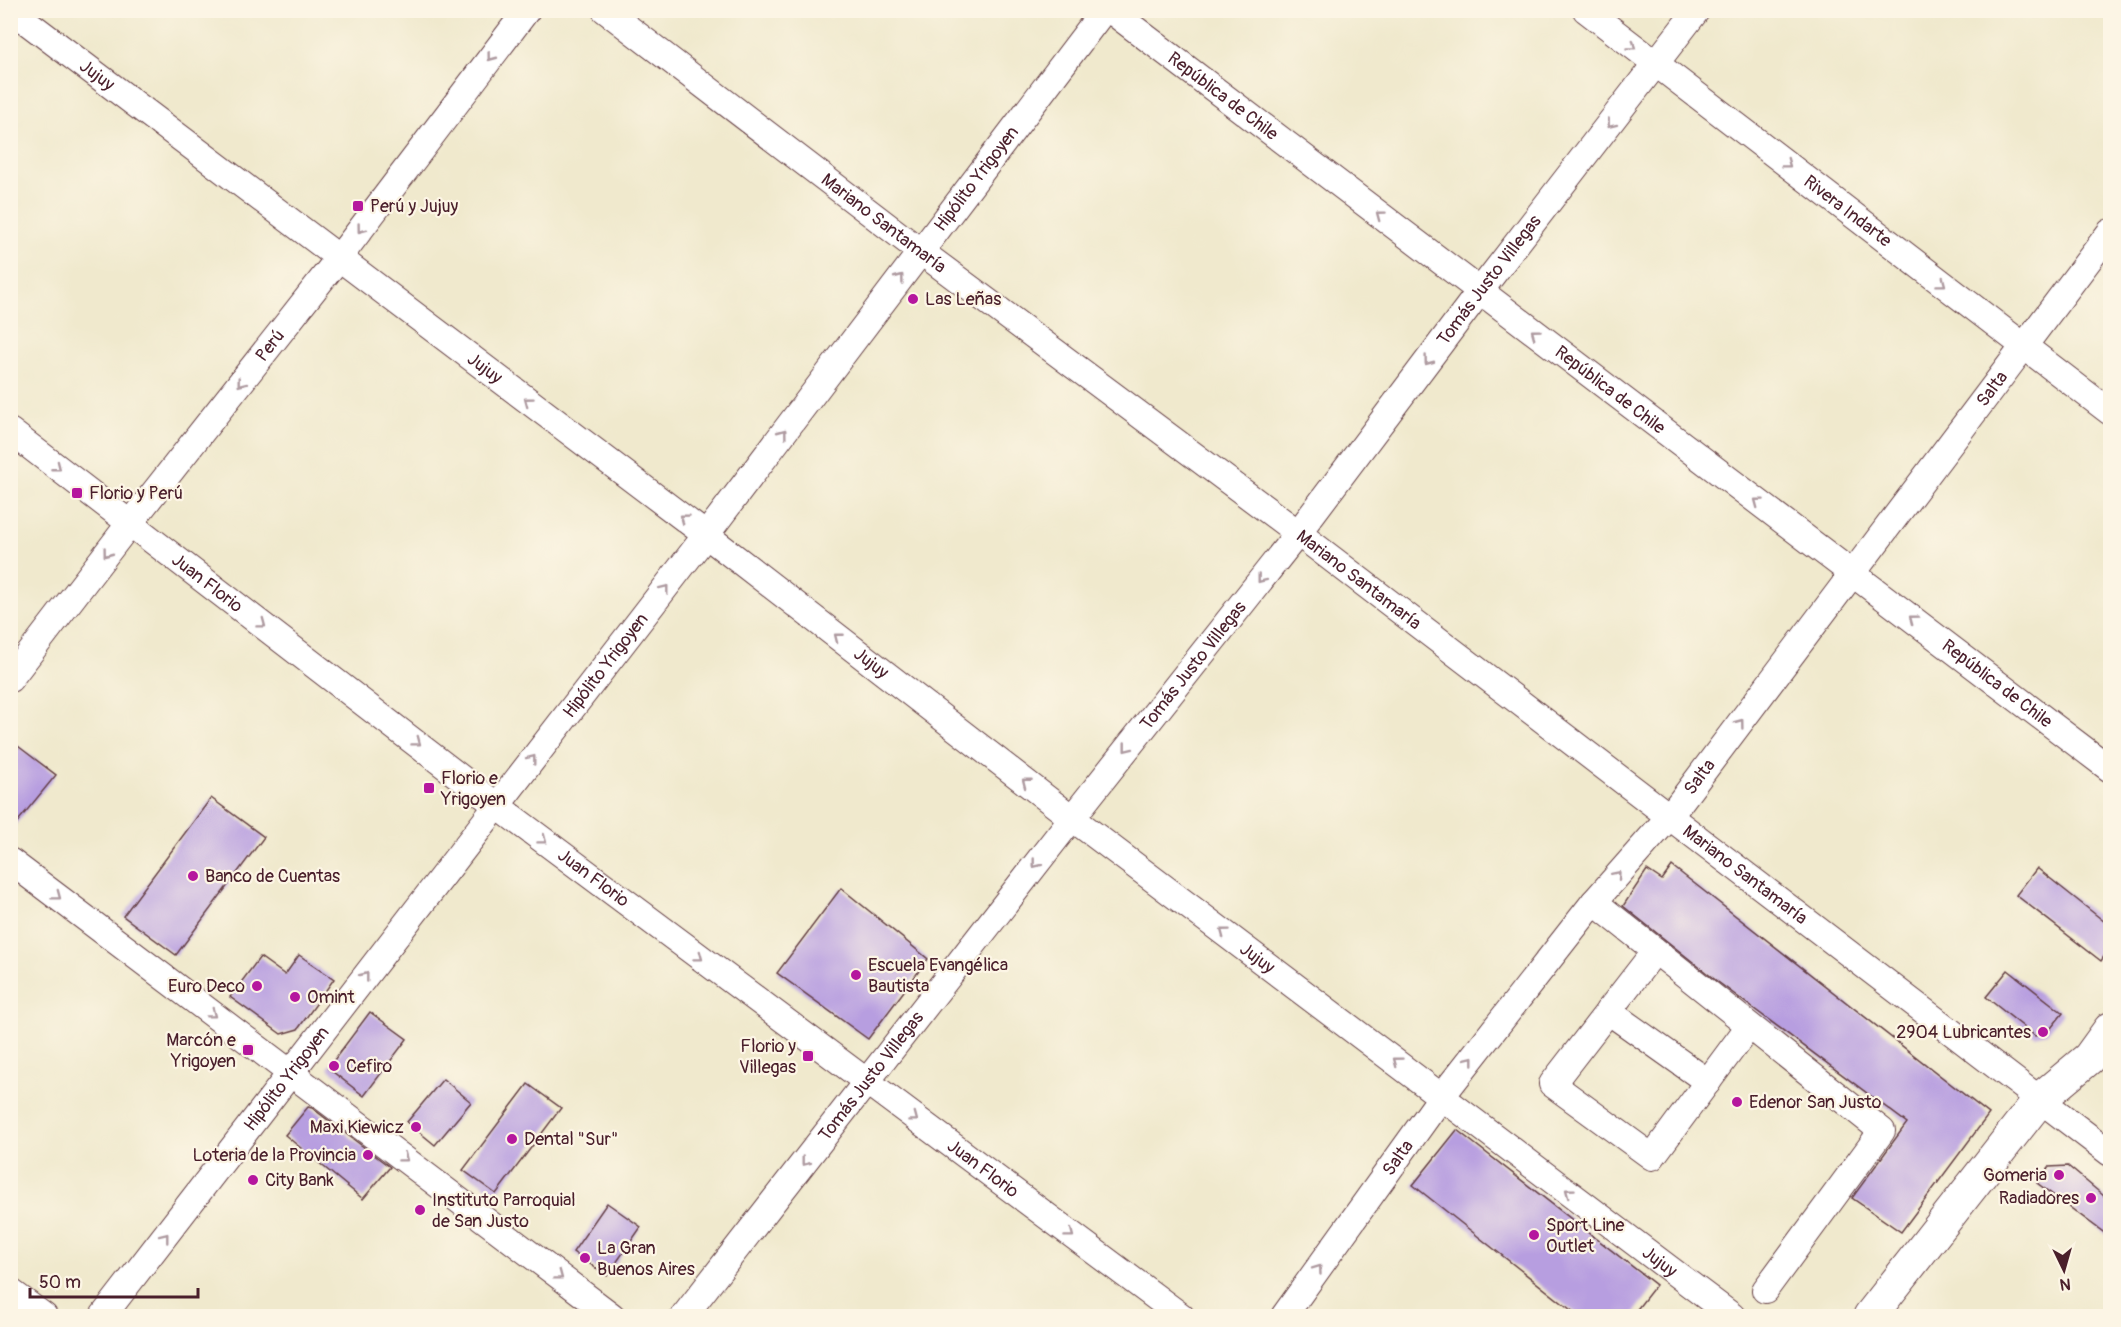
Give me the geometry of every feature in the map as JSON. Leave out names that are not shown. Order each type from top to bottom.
[{"type":"main road","points":[[1870,1317],[2040,1099],[2089,1058],[2110,1029]]},
{"type":"street","name":"Jujuy","points":[[11,10],[706,535],[1072,818],[1732,1317]]},
{"type":"street","name":"Perú","points":[[10,680],[130,523],[338,259],[526,10]]},
{"type":"street","name":"Mariano Santamaría","points":[[605,10],[920,251],[1298,533],[2110,1153]]},
{"type":"street","name":"Hipólito Yrigoyen","points":[[103,1317],[706,535],[1104,10]]},
{"type":"street","name":"República de Chile","points":[[1110,10],[2110,769]]},
{"type":"street","name":"Rivera Indarte","points":[[1586,10],[2110,412]]},
{"type":"street","name":"Tomás Justo Villegas","points":[[684,1317],[1072,818],[1298,533],[1480,291],[1697,10]]},
{"type":"street","name":"Salta","points":[[1284,1317],[1442,1096],[1594,902],[1669,817],[2110,232]]},
{"type":"street","name":"Juan Florio","points":[[10,431],[496,805],[1181,1317]]},
{"type":"street","points":[[10,861],[612,1317]]},
{"type":"street","points":[[1594,902],[1882,1131],[1765,1290]]},
{"type":"street","points":[[1655,951],[1552,1084],[1652,1157],[1749,1026]]},
{"type":"street","points":[[1608,1011],[1707,1082]]},
{"type":"street","points":[[10,1291],[44,1317]]},
{"type":"building","points":[[10,740],[56,775],[10,831]]},
{"type":"building","name":"Banco de Cuentas","points":[[211,798],[264,837],[176,955],[123,916]]},
{"type":"building","points":[[1672,866],[1989,1114],[1901,1232],[1852,1198],[1907,1123],[1718,982],[1623,906],[1647,870],[1662,880]]},
{"type":"building","points":[[2037,868],[2110,926],[2110,948],[2101,961],[2016,895]]},
{"type":"building","points":[[841,888],[928,959],[868,1039],[777,973]]},
{"type":"building","name":"Omint","points":[[299,955],[334,979],[298,1029],[281,1034],[230,997],[260,957],[285,975]]},
{"type":"building","points":[[2008,970],[2063,1013],[2047,1033],[2035,1036],[1986,997]]},
{"type":"building","points":[[370,1012],[407,1039],[364,1096],[328,1068]]},
{"type":"building","points":[[443,1079],[471,1102],[435,1145],[407,1122]]},
{"type":"building","name":"Dental \"Sur\"","points":[[528,1084],[561,1108],[496,1194],[463,1170]]},
{"type":"building","points":[[308,1107],[390,1167],[363,1199],[285,1135]]},
{"type":"building","name":"Sport Line Outlet","points":[[1457,1130],[1656,1285],[1631,1317],[1580,1317],[1413,1185]]},
{"type":"building","points":[[2068,1166],[2110,1201],[2110,1237],[2037,1183],[2049,1167]]},
{"type":"building","points":[[607,1203],[641,1227],[607,1276],[573,1252]]},
{"type":"place","name":"Perú y Jujuy","points":[[358,206]]},
{"type":"place","name":"Las Leñas","points":[[913,299]]},
{"type":"place","name":"Florio y Perú","points":[[77,493]]},
{"type":"place","name":"Florio e Yrigoyen","points":[[429,788]]},
{"type":"place","name":"Banco de Cuentas","points":[[193,876]]},
{"type":"place","name":"Escuela Evangélica Bautista","points":[[856,975]]},
{"type":"place","name":"Euro Deco","points":[[257,986]]},
{"type":"place","name":"Omint","points":[[295,997]]},
{"type":"place","name":"2904 Lubricantes","points":[[2043,1032]]},
{"type":"place","name":"Marcón e Yrigoyen","points":[[248,1050]]},
{"type":"place","name":"Florio y Villegas","points":[[808,1056]]},
{"type":"place","name":"Cefiro","points":[[334,1066]]},
{"type":"place","name":"Edenor San Justo","points":[[1737,1102]]},
{"type":"place","name":"Maxi Kiewicz","points":[[416,1127]]},
{"type":"place","name":"Dental \"Sur\"","points":[[512,1139]]},
{"type":"place","name":"Loteria de la Provincia","points":[[368,1155]]},
{"type":"place","name":"Gomeria","points":[[2059,1175]]},
{"type":"place","name":"City Bank","points":[[253,1180]]},
{"type":"place","name":"Radiadores","points":[[2091,1198]]},
{"type":"place","name":"Instituto Parroquial de San Justo","points":[[420,1210]]},
{"type":"place","name":"Sport Line Outlet","points":[[1534,1235]]},
{"type":"place","name":"La Gran Buenos Aires","points":[[585,1258]]}]
